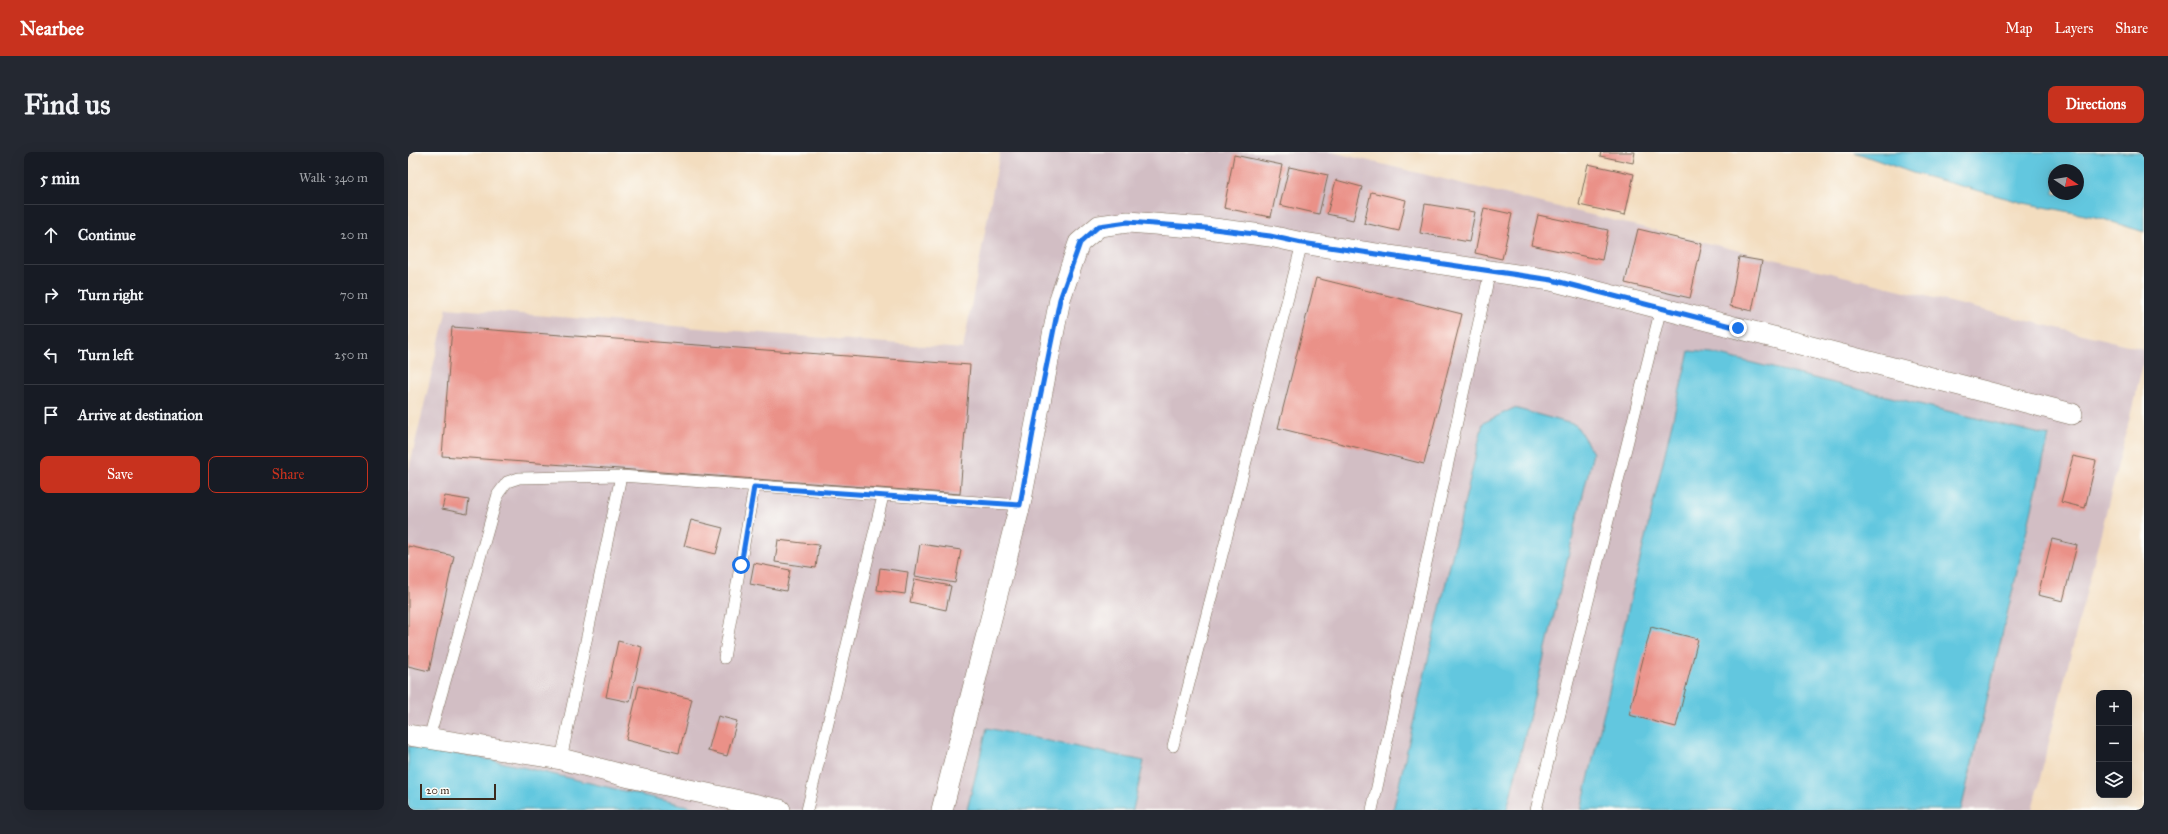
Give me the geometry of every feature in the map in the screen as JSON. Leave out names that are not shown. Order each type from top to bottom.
[{"type":"street","points":[[942,810],[1020,505],[1060,299],[1080,243],[1099,226],[1128,222],[1206,228],[1270,236],[1302,243],[1552,280],[2072,414]]},
{"type":"street","points":[[408,735],[561,759],[630,777],[780,810]]},
{"type":"lane","points":[[1173,746],[1302,243]]},
{"type":"lane","points":[[1372,810],[1490,271]]},
{"type":"lane","points":[[1536,810],[1662,308]]},
{"type":"lane","points":[[429,738],[498,494],[507,482],[519,478],[621,476],[754,487],[1020,505]]},
{"type":"lane","points":[[561,759],[621,476]]},
{"type":"lane","points":[[724,658],[754,487]]},
{"type":"lane","points":[[808,810],[883,496]]},
{"type":"shaded area","points":[[1000,152],[1332,152],[2144,349],[2144,360],[2032,810],[1961,810],[2049,436],[1712,353],[1689,351],[1581,810],[1133,810],[1144,761],[987,728],[967,810],[705,810],[492,760],[408,746],[408,473],[447,308],[963,349]]},
{"type":"water","points":[[1854,152],[2144,152],[2144,232],[2100,218],[2024,203],[1913,173]]},
{"type":"water","points":[[1689,351],[1712,353],[2049,436],[1961,810],[1581,810]]},
{"type":"water","points":[[1514,408],[1576,425],[1593,453],[1507,810],[1393,810],[1483,423]]},
{"type":"water","points":[[987,728],[1144,761],[1133,810],[967,810]]},
{"type":"water","points":[[408,746],[492,760],[705,810],[408,810]]},
{"type":"building","points":[[1601,152],[1635,152],[1633,163],[1600,156]]},
{"type":"building","points":[[1234,155],[1282,165],[1271,217],[1224,208]]},
{"type":"building","points":[[1588,164],[1634,174],[1625,215],[1579,205]]},
{"type":"building","points":[[1289,167],[1328,175],[1319,214],[1280,205]]},
{"type":"building","points":[[1336,180],[1362,187],[1353,220],[1327,214]]},
{"type":"building","points":[[1371,192],[1406,200],[1399,231],[1364,223]]},
{"type":"building","points":[[1425,204],[1475,212],[1469,242],[1420,233]]},
{"type":"building","points":[[1484,208],[1512,214],[1502,259],[1475,253]]},
{"type":"building","points":[[1538,215],[1608,230],[1602,260],[1531,245]]},
{"type":"building","points":[[1638,229],[1702,244],[1690,298],[1625,283]]},
{"type":"building","points":[[1739,257],[1762,261],[1752,311],[1730,306]]},
{"type":"building","points":[[1316,278],[1462,314],[1424,464],[1278,428]]},
{"type":"building","points":[[452,327],[970,365],[960,494],[442,456]]},
{"type":"building","points":[[2073,456],[2096,461],[2085,508],[2061,502]]},
{"type":"building","points":[[445,496],[469,500],[467,514],[442,509]]},
{"type":"building","points":[[691,520],[723,528],[716,554],[684,546]]},
{"type":"building","points":[[2052,539],[2077,545],[2063,601],[2038,595]]},
{"type":"building","points":[[778,540],[819,545],[816,568],[775,562]]},
{"type":"building","points":[[920,544],[961,550],[955,583],[915,576]]},
{"type":"building","points":[[408,546],[454,556],[429,671],[408,666]]},
{"type":"building","points":[[754,563],[790,570],[786,591],[750,584]]},
{"type":"building","points":[[880,568],[908,572],[905,594],[877,590]]},
{"type":"building","points":[[915,579],[951,586],[946,610],[910,602]]},
{"type":"building","points":[[1651,627],[1698,639],[1676,727],[1629,715]]},
{"type":"building","points":[[618,641],[642,647],[630,702],[606,697]]},
{"type":"building","points":[[639,686],[692,699],[679,753],[626,740]]},
{"type":"building","points":[[718,716],[737,721],[727,756],[708,751]]},
{"type":"route","points":[[741,565],[754,487],[1020,505],[1060,299],[1080,243],[1099,226],[1128,222],[1206,228],[1270,236],[1302,243],[1552,280],[1738,328]]}]
